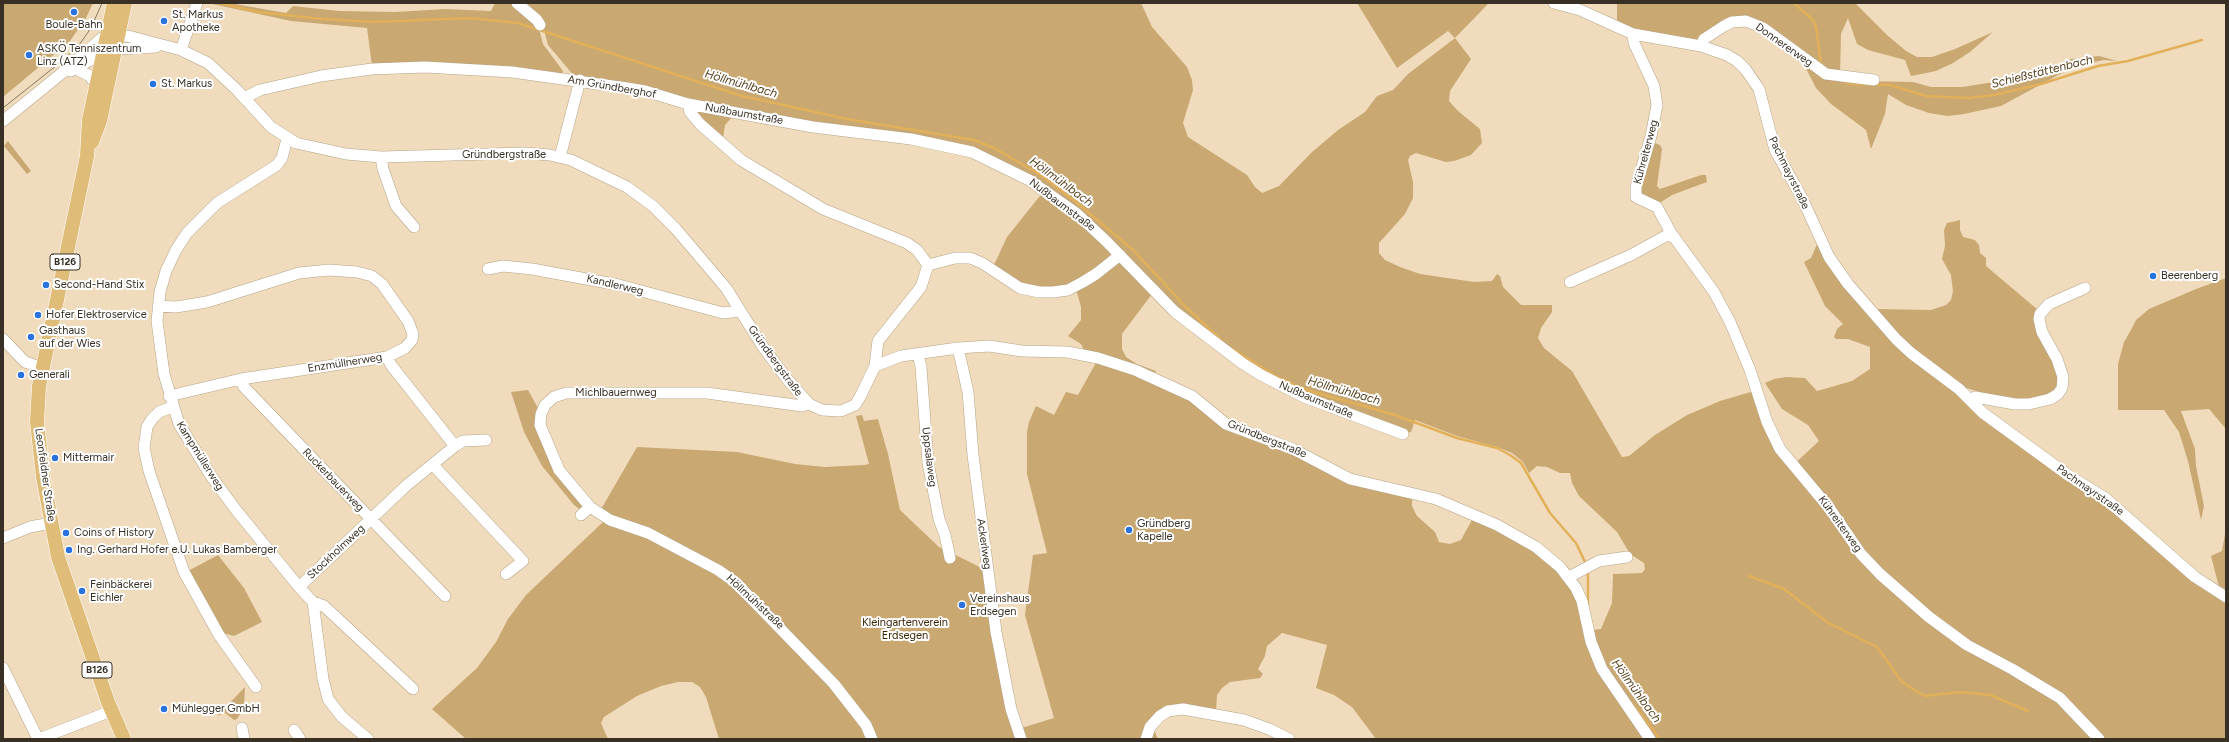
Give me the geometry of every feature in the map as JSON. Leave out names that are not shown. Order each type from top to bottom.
[{"type":"main road","name":"Leonfeldner Straße","points":[[113,35],[114,3]]},
{"type":"main road","name":"Leonfeldner Straße","points":[[87,156],[100,121],[109,51],[113,35],[125,3]]},
{"type":"main road","name":"Leonfeldner Straße","points":[[109,51],[96,85],[89,120],[87,156],[39,386],[37,422],[40,458],[51,523],[62,571],[111,711],[122,738]]},
{"type":"street","points":[[181,50],[197,3]]},
{"type":"street","points":[[517,3],[537,20],[540,25]]},
{"type":"street","name":"Pachmayrstraße","points":[[1554,3],[1580,10],[1633,34],[1701,46],[1727,55],[1737,61],[1753,80],[1763,100],[1768,127],[1775,150],[1800,196],[1829,257],[1848,284],[1911,353],[1970,400],[1983,413],[2068,475],[2106,498],[2195,577],[2226,597]]},
{"type":"street","name":"Donnererweg","points":[[1701,46],[1704,39],[1724,26],[1732,22],[1746,21],[1763,28],[1809,63],[1836,77],[1874,80]]},
{"type":"street","name":"Kühreiterweg","points":[[1633,34],[1634,43],[1654,86],[1656,104],[1652,136],[1636,187],[1636,197],[1657,207],[1671,233],[1714,292],[1727,316],[1750,370],[1767,422],[1777,444],[1830,509],[1863,557],[1914,604],[1949,633],[2060,698],[2099,739]]},
{"type":"street","name":"Gründbergstraße","points":[[113,35],[181,50],[208,63],[271,127],[287,139],[303,146],[328,151],[382,157],[524,153],[560,157],[583,165],[627,187],[653,206],[710,268],[774,363],[809,404],[831,412],[841,411],[851,407],[860,397],[875,366],[897,358],[958,348],[989,346],[1022,351],[1067,352],[1098,358],[1135,370],[1192,396],[1226,424],[1293,449],[1350,479],[1436,499],[1497,525],[1536,547],[1550,557],[1569,577],[1581,595],[1591,642],[1610,682],[1650,739]]},
{"type":"street","points":[[3,121],[62,74],[96,43],[113,35]]},
{"type":"street","name":"Gründbergstraße","points":[[109,51],[169,47]]},
{"type":"street","points":[[62,74],[76,69],[109,51]]},
{"type":"street","name":"Am Gründberghof","points":[[244,98],[260,90],[295,82],[342,73],[388,67],[512,72],[580,80],[645,91],[688,104]]},
{"type":"street","points":[[76,69],[90,76],[96,85]]},
{"type":"street","points":[[560,157],[580,80]]},
{"type":"street","points":[[688,104],[690,112],[704,128],[741,160],[823,209],[907,243],[917,250],[928,265]]},
{"type":"street","name":"Nußbaumstraße","points":[[688,104],[813,127],[911,139],[972,152],[1011,170],[1044,190],[1076,213],[1120,255],[1175,312],[1261,375],[1304,397],[1403,434]]},
{"type":"street","name":"Kampmüllerweg","points":[[287,139],[282,158],[278,165],[216,203],[187,233],[176,250],[166,271],[158,306],[158,333],[164,374],[179,424],[211,476],[236,510],[299,587]]},
{"type":"street","points":[[382,157],[383,169],[396,206],[414,228]]},
{"type":"street","points":[[1570,282],[1631,255],[1671,233]]},
{"type":"street","points":[[928,265],[956,258],[972,258],[1020,288],[1048,293],[1065,291],[1083,282],[1096,274],[1120,255]]},
{"type":"street","points":[[875,366],[875,350],[880,338],[922,287],[928,265]]},
{"type":"street","name":"Kandlerweg","points":[[488,269],[503,266],[532,268],[619,285],[723,313],[740,311]]},
{"type":"street","name":"Enzmüllnerweg","points":[[158,306],[176,307],[207,302],[298,273],[329,270],[363,272],[375,278],[386,289],[408,321],[413,334],[413,338],[405,348],[387,357],[241,379],[171,401],[152,419],[147,427],[144,448],[149,471],[187,578],[219,635],[256,687]]},
{"type":"street","points":[[1970,400],[1975,397],[2015,404],[2029,404],[2050,399],[2058,394],[2062,388],[2063,377],[2057,359],[2042,332],[2039,319],[2040,314],[2048,304],[2085,288]]},
{"type":"street","points":[[3,339],[25,362],[43,368]]},
{"type":"street","name":"Ackerlweg","points":[[958,348],[968,392],[973,455],[996,632],[1011,709],[1021,739]]},
{"type":"street","name":"Uppsalaweg","points":[[918,354],[921,367],[928,463],[939,519],[946,535],[950,558]]},
{"type":"street","points":[[387,357],[391,365],[454,446]]},
{"type":"street","name":"Ruckerbauerweg","points":[[241,379],[244,387],[445,596]]},
{"type":"street","name":"Michlbauernweg","points":[[590,507],[559,470],[540,428],[540,419],[543,407],[558,395],[566,393],[690,392],[722,394],[802,406],[809,404]]},
{"type":"street","name":"Stockholmweg","points":[[313,602],[299,587],[407,485],[454,446],[463,441],[486,440]]},
{"type":"street","points":[[433,464],[523,561],[506,574]]},
{"type":"street","points":[[581,515],[590,507]]},
{"type":"street","name":"Höllmühlstraße","points":[[590,507],[610,520],[648,533],[718,570],[735,582],[834,684],[866,725],[872,739]]},
{"type":"street","points":[[3,538],[30,527],[51,523]]},
{"type":"street","points":[[1569,577],[1587,566],[1603,559],[1627,557]]},
{"type":"street","points":[[368,739],[342,718],[328,699],[323,679],[313,602],[324,606],[413,690]]},
{"type":"street","points":[[3,668],[39,739],[111,711]]},
{"type":"street","points":[[1146,739],[1150,727],[1160,716],[1168,712],[1184,709],[1244,720],[1269,729],[1289,739]]},
{"type":"green space","name":"ASKÖ Tenniszentrum Linz (ATZ)","points":[[5,3],[93,3],[86,18],[70,41],[3,97],[3,5]]},
{"type":"green space","points":[[208,3],[229,3],[286,13],[293,6],[339,11],[395,12],[445,9],[491,11],[495,3],[513,3],[538,25],[543,44],[563,71],[563,75],[372,66],[367,28],[291,21]]},
{"type":"green space","name":"Kleingartenverein Erdsegen","points":[[522,3],[1141,3],[1152,27],[1187,67],[1192,80],[1193,90],[1183,123],[1188,137],[1247,175],[1255,187],[1262,193],[1279,186],[1311,153],[1338,130],[1365,112],[1377,96],[1393,90],[1408,74],[1455,38],[1471,59],[1450,91],[1449,101],[1458,111],[1480,129],[1482,143],[1471,155],[1454,161],[1446,162],[1416,153],[1410,156],[1408,160],[1413,182],[1413,198],[1405,214],[1379,243],[1379,253],[1385,260],[1420,274],[1474,282],[1492,281],[1497,274],[1500,276],[1503,287],[1521,305],[1552,305],[1552,312],[1541,328],[1538,338],[1544,348],[1572,371],[1622,457],[1629,456],[1655,435],[1687,415],[1720,401],[1754,391],[1791,467],[1819,441],[1808,425],[1782,409],[1765,383],[1774,379],[1786,377],[1805,378],[1817,391],[1852,381],[1870,369],[1870,347],[1848,339],[1836,339],[1834,337],[1837,329],[1843,324],[1825,306],[1804,262],[1811,258],[1818,242],[1887,335],[2085,489],[2220,591],[2211,556],[2222,551],[2226,528],[2226,739],[1376,739],[1352,707],[1334,695],[1316,688],[1327,645],[1282,633],[1267,646],[1265,656],[1258,669],[1263,674],[1260,678],[1230,682],[1222,688],[1217,695],[1216,712],[1190,707],[1151,723],[1158,739],[874,739],[871,731],[736,581],[600,511],[637,447],[737,452],[795,464],[825,467],[864,465],[869,464],[856,416],[862,415],[864,421],[878,419],[888,454],[900,510],[939,547],[982,568],[1015,730],[1054,718],[1025,615],[1033,555],[1047,553],[1027,474],[1027,432],[1029,422],[1036,406],[1054,415],[1066,392],[1078,395],[1097,361],[1123,368],[1301,455],[1412,496],[1412,506],[1417,516],[1435,532],[1439,542],[1450,544],[1461,540],[1473,518],[1539,553],[1574,588],[1586,631],[1601,629],[1612,603],[1613,574],[1642,573],[1645,569],[1644,563],[1630,554],[1617,532],[1579,496],[1572,483],[1570,473],[1560,473],[1547,467],[1537,466],[1529,473],[1523,462],[1512,453],[1497,447],[1457,436],[1415,420],[1411,432],[1406,433],[1321,401],[1270,377],[1190,322],[1125,256],[994,157],[575,77],[548,45],[543,26]]},
{"type":"green space","points":[[1357,3],[1489,3],[1455,38],[1448,31],[1397,68]]},
{"type":"green space","points":[[1617,3],[1855,3],[1887,35],[1906,51],[1917,57],[1932,57],[1955,49],[1993,32],[1970,52],[1953,63],[1936,71],[1911,76],[1905,60],[1868,50],[1857,44],[1848,18],[1841,34],[1840,75],[1828,72],[1749,20],[1698,41],[1642,33],[1617,23]]},
{"type":"green space","points":[[2099,56],[2117,61],[2104,60],[2075,66],[2001,106],[1964,114],[1948,116],[1929,113],[1906,105],[1888,94],[1885,114],[1871,149],[1866,130],[1831,104],[1816,88],[1802,61],[1863,81],[1913,82],[1931,87],[1962,87],[2033,74],[2071,59]]},
{"type":"green space","points":[[697,111],[734,115],[725,125],[723,138],[696,113]]},
{"type":"green space","points":[[8,141],[31,171],[27,174],[4,146]]},
{"type":"green space","points":[[1655,143],[1660,145],[1662,149],[1657,186],[1660,189],[1701,175],[1706,175],[1707,182],[1672,195],[1658,204],[1638,192],[1651,145]]},
{"type":"green space","points":[[1043,192],[1111,250],[1110,259],[1066,288],[1032,289],[993,267],[1007,237]]},
{"type":"green space","points":[[1960,220],[1960,230],[1963,237],[1975,240],[1979,245],[1980,253],[1986,258],[1986,266],[2038,310],[2059,370],[2057,390],[2042,399],[2007,400],[1963,387],[1916,353],[1875,309],[1931,310],[1946,305],[1951,300],[1953,291],[1951,275],[1942,259],[1945,246],[1944,230],[1947,223]]},
{"type":"green space","points":[[1120,262],[1152,294],[1122,334],[1122,349],[1126,357],[1137,364],[1156,371],[1154,375],[1085,352],[1081,344],[1068,336],[1081,320],[1081,307],[1076,289]]},
{"type":"green space","points":[[2226,278],[2226,429],[2209,409],[2181,411],[2195,449],[2196,466],[2204,506],[2201,520],[2188,461],[2179,432],[2164,410],[2118,410],[2118,364],[2124,342],[2136,320],[2149,309]]},
{"type":"green space","points":[[528,390],[538,408],[537,429],[550,461],[584,506],[581,510],[574,505],[542,466],[524,432],[511,392]]},
{"type":"green space","points":[[603,522],[627,529],[719,572],[833,686],[870,739],[719,739],[706,697],[700,687],[692,682],[678,682],[661,686],[637,696],[604,717],[601,723],[608,739],[466,739],[432,709],[477,668],[496,642],[508,619],[526,595]]},
{"type":"green space","points":[[218,555],[244,588],[262,622],[234,636],[223,633],[188,571]]},
{"type":"green space","points":[[245,687],[244,708],[237,719],[234,720],[225,713],[217,716]]},
{"type":"waterway","name":"Höllmühlbach","points":[[219,3],[258,12],[322,19],[375,22],[469,18],[518,23],[742,96],[847,119],[974,140],[994,148],[1039,174],[1076,202],[1133,250],[1185,306],[1222,341]]},
{"type":"waterway","name":"Schießstättenbach","points":[[1794,3],[1813,20],[1816,27],[1821,65]]},
{"type":"waterway","name":"Schießstättenbach","points":[[1840,80],[1851,84],[1890,85],[1926,96],[1969,98],[1994,95],[2041,84],[2098,66],[2128,61],[2202,40]]},
{"type":"waterway","name":"Höllmühlbach","points":[[1233,349],[1277,377],[1303,389],[1395,415],[1457,438],[1497,448],[1510,455],[1521,463],[1550,513],[1576,543],[1586,564]]},
{"type":"waterway","name":"Höllmühlbach","points":[[1588,570],[1588,605]]},
{"type":"waterway","points":[[1749,576],[1784,589],[1827,622],[1877,647],[1902,682],[1924,696],[1960,692],[1990,695],[2028,711]]},
{"type":"waterway","name":"Höllmühlbach","points":[[1632,703],[1660,739]]},
{"type":"tram line","points":[[3,108],[62,61],[79,45],[91,28],[102,3]]},
{"type":"place","name":"Boule-Bahn","points":[[74,12]]},
{"type":"place","name":"St. Markus Apotheke","points":[[164,21]]},
{"type":"place","name":"ASKÖ Tenniszentrum Linz (ATZ)","points":[[29,55]]},
{"type":"place","name":"St. Markus","points":[[153,84]]},
{"type":"place","name":"Beerenberg","points":[[2153,276]]},
{"type":"place","name":"Second-Hand Stix","points":[[46,285]]},
{"type":"place","name":"Hofer Elektroservice","points":[[38,315]]},
{"type":"place","name":"Gasthaus auf der Wies","points":[[31,337]]},
{"type":"place","name":"Generali","points":[[21,375]]},
{"type":"place","name":"Mittermair","points":[[55,458]]},
{"type":"place","name":"Gründberg Kapelle","points":[[1129,530]]},
{"type":"place","name":"Coins of History","points":[[66,533]]},
{"type":"place","name":"Ing. Gerhard Hofer e.U. Lukas Bamberger","points":[[69,550]]},
{"type":"place","name":"Feinbäckerei Eichler","points":[[82,591]]},
{"type":"place","name":"Vereinshaus Erdsegen","points":[[962,605]]},
{"type":"place","name":"Mühlegger GmbH","points":[[164,709]]}]
